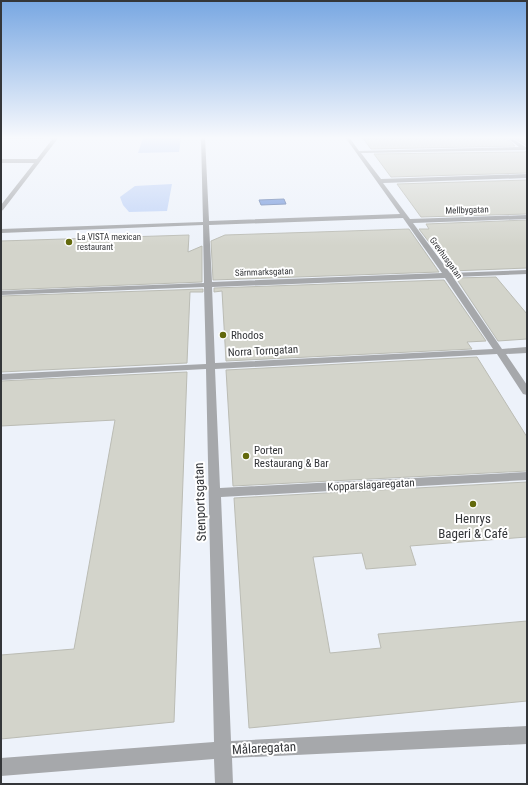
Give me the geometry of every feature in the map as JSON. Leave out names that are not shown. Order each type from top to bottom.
[{"type":"street","points":[[1,208],[10,192],[27,174]]},
{"type":"street","name":"Stenportsgatan","points":[[204,174],[224,784]]},
{"type":"street","name":"Grevhusgatan","points":[[374,174],[448,276],[527,392]]},
{"type":"street","points":[[379,181],[527,176]]},
{"type":"street","name":"Mellbygatan","points":[[1,231],[206,221],[527,217]]},
{"type":"street","name":"Särnmarksgatan","points":[[1,293],[527,272]]},
{"type":"street","name":"Norra Torngatan","points":[[1,377],[527,350]]},
{"type":"street","name":"Kopparslagaregatan","points":[[215,493],[527,476]]},
{"type":"street","name":"Målaregatan","points":[[1,767],[224,750],[527,735]]},
{"type":"shaded area","points":[[172,184],[167,211],[129,212],[123,205],[120,197],[135,186]]},
{"type":"water","points":[[284,199],[286,204],[261,205],[259,200]]},
{"type":"building","points":[[389,174],[505,174],[391,177]]},
{"type":"building","points":[[527,180],[527,214],[421,217],[397,184]]},
{"type":"building","points":[[527,220],[527,268],[451,271],[419,229],[429,229],[426,224]]},
{"type":"building","points":[[409,229],[439,272],[213,280],[211,241],[225,235]]},
{"type":"building","points":[[189,235],[188,252],[202,246],[202,282],[1,290],[1,241]]},
{"type":"building","points":[[496,277],[527,314],[527,339],[498,341],[456,278]]},
{"type":"building","points":[[444,280],[486,341],[467,342],[472,349],[226,361],[222,291],[214,292],[214,288]]},
{"type":"building","points":[[203,289],[203,292],[190,292],[187,363],[1,372],[1,296]]},
{"type":"building","points":[[477,357],[527,437],[527,471],[233,486],[226,370]]},
{"type":"building","points":[[187,372],[174,722],[1,739],[1,655],[74,649],[115,420],[1,426],[1,381]]},
{"type":"building","points":[[527,482],[527,537],[410,546],[416,565],[366,569],[362,553],[313,557],[330,653],[381,648],[378,634],[527,621],[527,701],[249,728],[234,498]]},
{"type":"place","name":"La VISTA mexican restaurant","points":[[69,242]]},
{"type":"place","name":"Rhodos","points":[[223,335]]},
{"type":"place","name":"Porten Restaurang & Bar","points":[[246,456]]},
{"type":"place","name":"Henrys Bageri & Café","points":[[473,504]]}]
